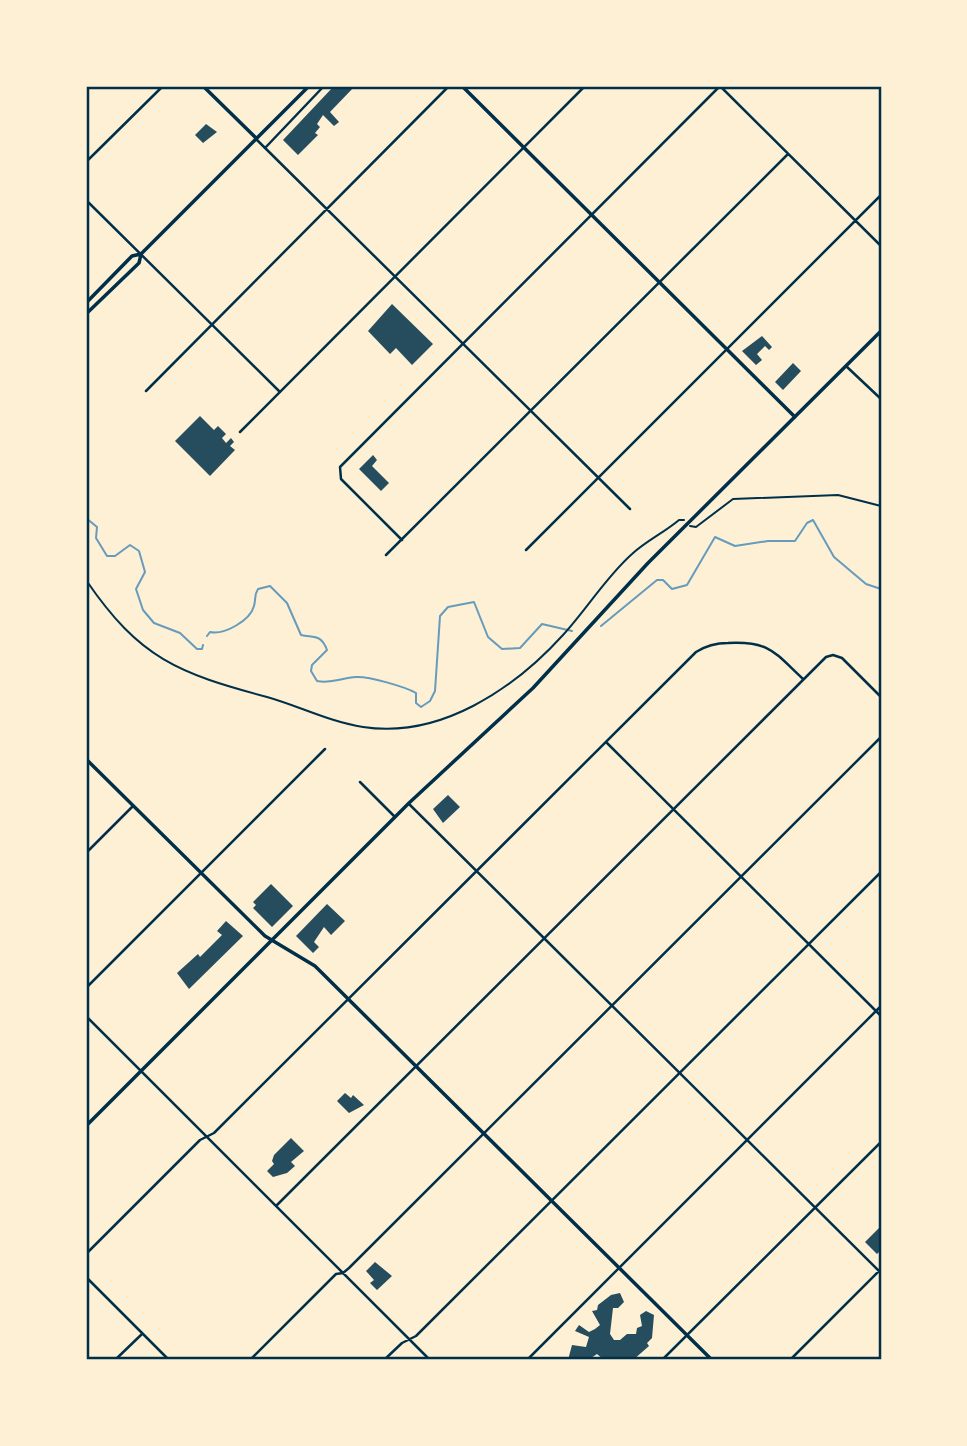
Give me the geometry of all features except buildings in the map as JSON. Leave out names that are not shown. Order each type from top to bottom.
[{"type":"street","points":[[86,162],[163,86]]},
{"type":"street","points":[[204,86],[630,509]]},
{"type":"street","points":[[86,303],[132,257],[141,254],[309,86]]},
{"type":"street","points":[[265,148],[324,86]]},
{"type":"street","points":[[146,391],[449,86]]},
{"type":"street","points":[[462,86],[795,417]]},
{"type":"street","points":[[240,432],[585,86]]},
{"type":"street","points":[[402,540],[341,479],[339,472],[720,86],[881,246]]},
{"type":"street","points":[[386,555],[788,153]]},
{"type":"street","points":[[526,550],[881,195]]},
{"type":"street","points":[[86,200],[279,393]]},
{"type":"street","points":[[86,314],[139,263],[141,254]]},
{"type":"street","points":[[86,1126],[409,803],[540,681],[648,563],[881,331]]},
{"type":"street","points":[[846,366],[881,399]]},
{"type":"street","points":[[86,1254],[348,999],[693,655],[714,644],[761,643],[803,680]]},
{"type":"street","points":[[276,1206],[826,657],[833,655],[844,660],[881,697]]},
{"type":"street","points":[[250,1360],[335,1274],[343,1273],[484,1134],[881,737]]},
{"type":"street","points":[[606,742],[881,1016]]},
{"type":"street","points":[[86,988],[325,748]]},
{"type":"street","points":[[86,759],[271,941],[308,961],[348,999],[712,1360]]},
{"type":"street","points":[[360,782],[395,817]]},
{"type":"street","points":[[409,803],[881,1271],[790,1360]]},
{"type":"street","points":[[86,853],[132,806]]},
{"type":"street","points":[[384,1360],[552,1201],[881,872]]},
{"type":"street","points":[[527,1360],[881,1006]]},
{"type":"street","points":[[86,1016],[430,1360]]},
{"type":"street","points":[[662,1360],[881,1142]]},
{"type":"street","points":[[86,1277],[169,1360]]},
{"type":"street","points":[[115,1360],[142,1334]]},
{"type":"path","points":[[690,526],[696,527],[733,499],[838,495],[881,506]]},
{"type":"path","points":[[86,580],[135,641],[172,667],[211,682],[365,727],[394,729],[425,724],[466,710],[504,687],[548,650],[632,554],[680,520],[684,520]]},
{"type":"path","points":[[878,1360],[881,1357]]},
{"type":"waterway","points":[[86,518],[97,527],[96,538],[107,556],[115,556],[130,545],[139,551],[145,572],[136,589],[143,610],[154,623],[180,633],[197,649],[202,649],[203,645]]},
{"type":"waterway","points":[[601,626],[657,580],[663,580],[672,589],[687,585],[715,537],[735,546],[768,541],[795,541],[807,523],[813,520],[834,557],[866,584],[881,589]]},
{"type":"waterway","points":[[207,636],[210,632],[222,631],[242,622],[252,612],[258,589],[270,586],[287,603],[301,635],[317,638],[325,645],[327,650],[312,665],[311,671],[317,681],[356,677],[378,680],[416,693],[416,703],[421,707],[430,701],[435,691],[440,616],[448,607],[474,602],[488,637],[502,649],[520,648],[542,624],[572,631]]}]
